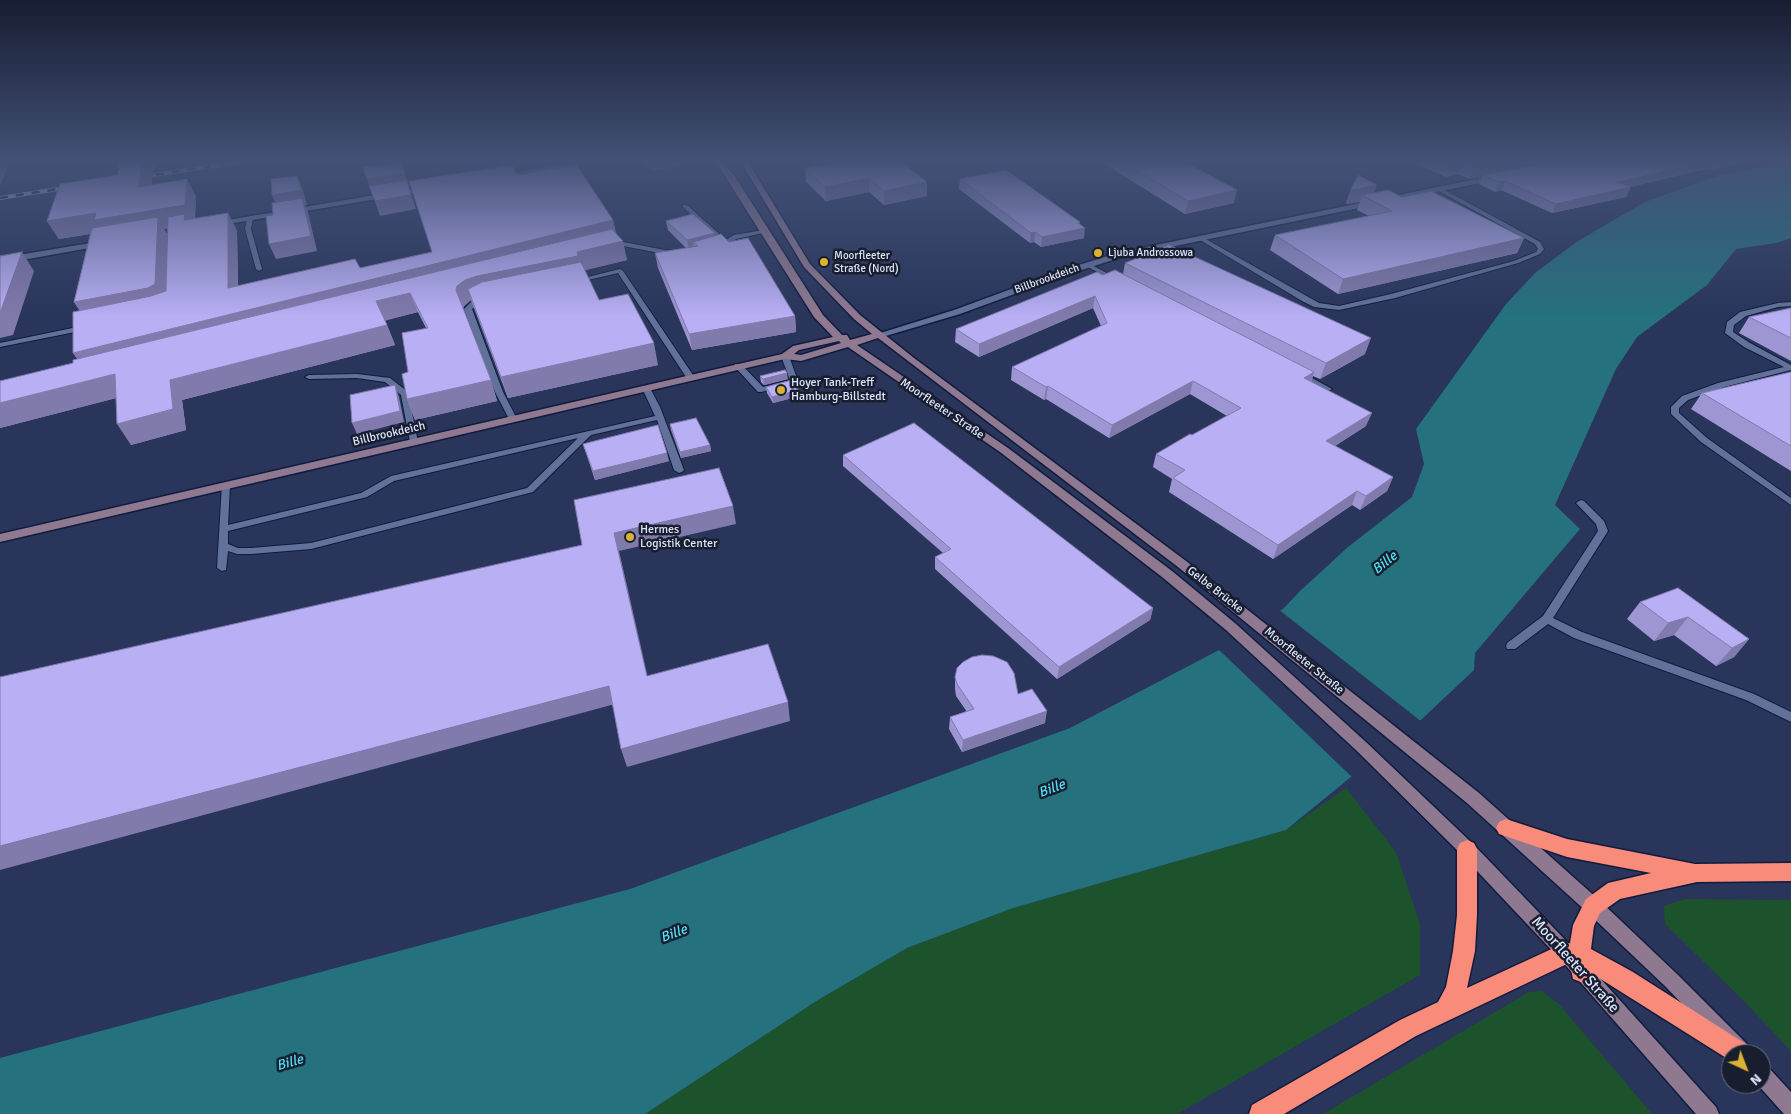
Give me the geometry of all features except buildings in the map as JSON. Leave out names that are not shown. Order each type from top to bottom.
[{"type":"highway","points":[[1506,828],[1567,848],[1698,873]]},
{"type":"highway","points":[[1446,1009],[1456,990],[1464,951],[1467,916],[1467,849]]},
{"type":"highway","points":[[1576,959],[1584,925],[1593,906],[1615,890],[1698,873],[1791,872]]},
{"type":"highway","points":[[1261,1114],[1408,1028],[1446,1009],[1576,959],[1668,1006],[1727,1044]]},
{"type":"main road","name":"Moorfleeter Straße","points":[[753,214],[819,316],[838,337],[1004,450],[1167,574]]},
{"type":"main road","name":"Moorfleeter Straße","points":[[776,214],[807,264],[836,297],[879,335],[1182,564]]},
{"type":"main road","name":"Billbrookdeich","points":[[785,356],[796,348],[838,337],[879,335]]},
{"type":"main road","name":"Billbrookdeich","points":[[0,538],[738,366],[785,356],[801,358],[879,335]]},
{"type":"main road","name":"Gelbe Brücke","points":[[1182,564],[1248,616]]},
{"type":"main road","name":"Gelbe Brücke","points":[[1167,574],[1231,627]]},
{"type":"main road","name":"Moorfleeter Straße","points":[[1248,616],[1473,798],[1506,828]]},
{"type":"main road","name":"Moorfleeter Straße","points":[[1231,627],[1438,819],[1576,959],[1709,1114]]},
{"type":"main road","points":[[1506,828],[1593,906],[1672,981],[1732,1044]]},
{"type":"main road","points":[[1771,1085],[1791,1107]]},
{"type":"street","points":[[212,225],[273,214]]},
{"type":"street","name":"Billbrookdeich","points":[[879,335],[957,312],[1088,264],[1200,238],[1317,214]]},
{"type":"street","points":[[0,261],[116,241]]},
{"type":"lane","points":[[693,214],[726,243]]},
{"type":"lane","points":[[1200,238],[1305,299],[1317,304],[1339,308],[1384,298],[1516,262],[1538,253],[1540,249],[1538,243],[1483,214]]},
{"type":"lane","points":[[250,218],[248,229],[259,269]]},
{"type":"lane","points":[[708,251],[716,249],[734,237],[764,232]]},
{"type":"lane","points":[[598,248],[618,243],[681,256]]},
{"type":"lane","points":[[1088,264],[1122,283]]},
{"type":"lane","points":[[563,283],[620,271],[691,378]]},
{"type":"lane","points":[[496,297],[475,304],[468,309],[499,392],[512,419]]},
{"type":"lane","points":[[1791,304],[1778,305],[1743,314],[1730,324],[1729,332],[1747,345],[1791,368],[1721,385],[1684,398],[1675,407],[1675,414],[1704,440],[1791,502]]},
{"type":"lane","points":[[0,345],[95,326]]},
{"type":"lane","points":[[738,366],[761,390],[794,382],[785,356]]},
{"type":"lane","points":[[1294,371],[1328,389]]},
{"type":"lane","points":[[309,377],[357,376],[387,380],[405,394],[414,442]]},
{"type":"lane","points":[[646,388],[660,417],[679,470]]},
{"type":"lane","points":[[223,529],[364,495],[391,479],[660,417]]},
{"type":"lane","points":[[223,546],[237,551],[251,552],[311,546],[530,490],[588,434]]},
{"type":"lane","points":[[222,568],[225,486]]},
{"type":"lane","points":[[1512,646],[1546,619],[1602,531],[1601,523],[1581,503]]},
{"type":"lane","points":[[1546,619],[1578,635],[1750,697],[1791,717]]},
{"type":"shaded area","points":[[1346,788],[1396,852],[1420,924],[1420,975],[1177,1114],[645,1114],[818,1000],[907,948],[1013,908],[1286,830]]},
{"type":"shaded area","points":[[1685,899],[1791,900],[1791,1051],[1743,1000],[1665,924],[1664,906]]},
{"type":"shaded area","points":[[1542,991],[1559,1004],[1652,1114],[1323,1114],[1529,992]]},
{"type":"water","name":"Bille","points":[[1624,214],[1791,214],[1791,238],[1776,243],[1736,249],[1707,285],[1637,337],[1616,369],[1555,505],[1580,529],[1475,653],[1474,670],[1422,719],[1286,830],[1013,908],[907,948],[818,1000],[645,1114],[0,1114],[0,1058],[630,889],[1070,728],[1219,650],[1283,609],[1348,547],[1412,497],[1424,464],[1416,429],[1506,304],[1535,273],[1578,241]]},
{"type":"pier","points":[[1278,609],[1422,722],[1353,778],[1217,648]]},
{"type":"place","name":"Ljuba Androssowa","points":[[1098,253]]},
{"type":"place","name":"Moorfleeter Straße (Nord)","points":[[824,262]]},
{"type":"place","name":"Hoyer Tank-Treff Hamburg-Billstedt","points":[[781,390]]},
{"type":"place","name":"Hermes Logistik Center","points":[[630,537]]}]
